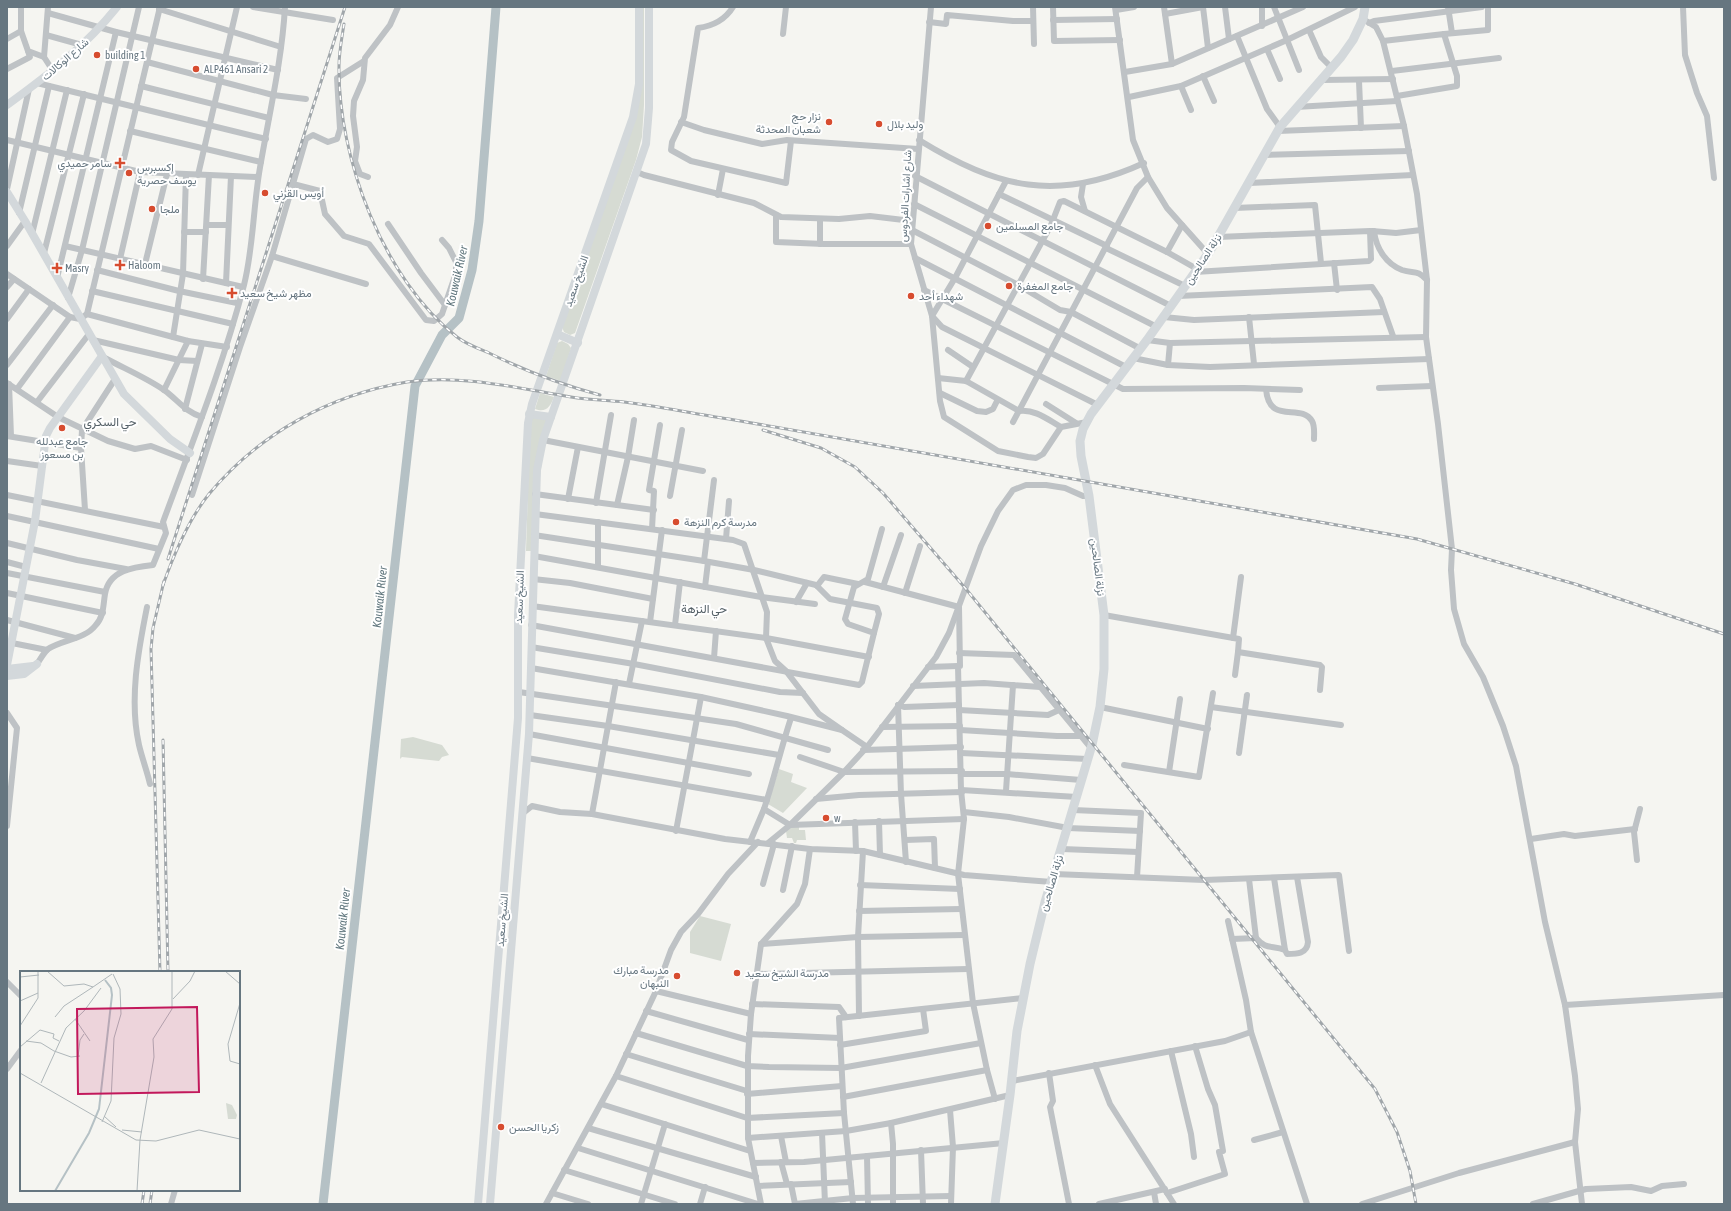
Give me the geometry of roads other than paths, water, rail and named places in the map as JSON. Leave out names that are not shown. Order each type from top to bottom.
[{"type":"main road","name":"شارع الوكالات","points":[[8,103],[29,90],[53,71],[100,28],[116,7]]},
{"type":"main road","name":"الشيخ سعيد","points":[[478,1204],[510,820],[519,692],[518,615],[530,414],[633,117],[639,84],[638,7]]},
{"type":"main road","name":"الشيخ سعيد","points":[[490,1204],[529,734],[535,494],[537,470],[551,417],[646,144],[649,108],[649,7]]},
{"type":"main road","name":"نزلة الصالحين","points":[[995,1204],[1012,1081],[1017,1031],[1023,998],[1037,932],[1091,748],[1100,707],[1104,669],[1104,615],[1080,441],[1083,429],[1098,404],[1141,349],[1208,254],[1279,129],[1296,107],[1332,68],[1366,21],[1365,7]]},
{"type":"main road","points":[[8,199],[25,221],[68,298],[84,316],[91,337],[124,394],[140,411],[189,456]]},
{"type":"main road","points":[[557,334],[578,343]]},
{"type":"main road","points":[[7,665],[11,621],[21,596],[35,521],[44,443],[50,428],[102,356]]},
{"type":"main road","points":[[530,414],[551,417]]},
{"type":"main road","points":[[7,668],[22,668],[37,664]]},
{"type":"main road","points":[[7,676],[24,674],[37,664]]},
{"type":"main road","points":[[510,820],[522,817]]},
{"type":"street","points":[[7,69],[30,57],[21,31],[22,7]]},
{"type":"street","points":[[68,298],[82,250],[139,7]]},
{"type":"street","points":[[198,175],[237,7]]},
{"type":"street","points":[[253,7],[285,10],[333,20]]},
{"type":"street","points":[[192,495],[240,347],[272,256],[308,137],[313,135],[331,142],[339,136],[337,78],[364,61],[390,25],[398,7]]},
{"type":"street","points":[[733,7],[728,15],[722,19],[710,26],[698,28],[684,117],[672,142],[671,150],[691,161],[786,183],[791,141]]},
{"type":"street","points":[[783,34],[786,7]]},
{"type":"street","name":"شارع اشارات الفردوس","points":[[931,7],[918,140],[911,244],[932,316],[938,378],[944,417],[946,420],[998,451],[1036,458],[1043,454],[1061,427]]},
{"type":"street","points":[[1033,7],[1034,44]]},
{"type":"street","points":[[1053,7],[1054,41],[1120,40]]},
{"type":"street","points":[[1134,7],[1116,9],[1129,97],[1133,140],[1144,163],[1148,177],[1167,208],[1208,254]]},
{"type":"street","points":[[1164,7],[1172,64]]},
{"type":"street","points":[[1165,14],[1203,7],[1208,48]]},
{"type":"street","points":[[1225,7],[1229,39]]},
{"type":"street","points":[[1262,7],[1262,26]]},
{"type":"street","points":[[1274,7],[1299,70]]},
{"type":"street","points":[[1125,72],[1172,64],[1303,7]]},
{"type":"street","points":[[1129,97],[1181,86],[1287,40],[1355,7]]},
{"type":"street","points":[[1366,21],[1449,9],[1482,7]]},
{"type":"street","points":[[1383,41],[1488,30],[1488,7]]},
{"type":"street","points":[[1683,7],[1685,55],[1697,93],[1707,116],[1714,178]]},
{"type":"street","points":[[84,316],[92,291],[160,8],[282,47]]},
{"type":"street","points":[[1449,9],[1452,33]]},
{"type":"street","points":[[44,57],[48,10],[100,28],[278,70]]},
{"type":"street","points":[[37,664],[47,650],[75,638],[95,627],[103,613],[105,592],[111,581],[122,570],[153,565],[166,533],[163,522],[189,456],[226,347],[233,324],[237,303],[249,265],[258,177],[282,47],[285,10]]},
{"type":"street","points":[[929,22],[946,24],[947,14],[1013,21],[1033,21]]},
{"type":"street","points":[[1053,20],[1118,19]]},
{"type":"street","points":[[1366,21],[1376,27],[1383,41],[1394,79],[1413,175],[1427,280],[1426,337],[1452,549],[1451,570],[1454,609],[1464,644],[1483,677],[1504,726],[1516,766],[1545,922],[1565,1005],[1576,1084],[1578,1109],[1575,1142],[1582,1204]]},
{"type":"street","points":[[1308,30],[1321,56],[1332,68]]},
{"type":"street","points":[[7,39],[21,31]]},
{"type":"street","points":[[57,278],[116,32]]},
{"type":"street","points":[[1296,107],[1397,99],[1457,86],[1458,82],[1453,62],[1444,34]]},
{"type":"street","points":[[46,35],[82,45]]},
{"type":"street","points":[[1237,36],[1267,109],[1279,129],[1404,126]]},
{"type":"street","points":[[1267,49],[1280,79]]},
{"type":"street","points":[[28,51],[44,57],[53,71]]},
{"type":"street","points":[[1392,72],[1453,62],[1499,58]]},
{"type":"street","points":[[364,61],[363,80],[355,96],[353,116],[357,147],[356,167],[360,174],[368,177]]},
{"type":"street","points":[[146,62],[273,95],[306,99]]},
{"type":"street","points":[[1203,76],[1214,101]]},
{"type":"street","points":[[1322,80],[1359,81],[1394,79]]},
{"type":"street","points":[[1359,81],[1361,128]]},
{"type":"street","points":[[38,83],[266,138]]},
{"type":"street","points":[[19,213],[36,147],[49,86]]},
{"type":"street","points":[[141,86],[269,118]]},
{"type":"street","points":[[1181,86],[1191,110]]},
{"type":"street","points":[[7,189],[29,90]]},
{"type":"street","points":[[32,234],[67,90]]},
{"type":"street","points":[[44,254],[84,94]]},
{"type":"street","points":[[681,122],[704,130],[762,144],[791,141],[918,149]]},
{"type":"street","points":[[130,131],[261,162]]},
{"type":"street","points":[[7,140],[140,172],[258,177]]},
{"type":"street","points":[[918,140],[944,155],[1006,181],[1047,187],[1083,184],[1099,180],[1144,163]]},
{"type":"street","points":[[1264,155],[1409,151]]},
{"type":"street","points":[[718,195],[723,169]]},
{"type":"street","points":[[120,259],[140,172]]},
{"type":"street","points":[[637,172],[761,206],[781,217],[820,219],[870,216],[912,221]]},
{"type":"street","points":[[145,264],[167,174]]},
{"type":"street","points":[[173,337],[179,291],[183,274],[186,175]]},
{"type":"street","points":[[203,279],[209,175]]},
{"type":"street","points":[[1249,183],[1413,175]]},
{"type":"street","points":[[226,283],[230,176]]},
{"type":"street","points":[[915,176],[1171,306]]},
{"type":"street","points":[[1013,422],[1137,188],[1148,177]]},
{"type":"street","points":[[1006,181],[955,278],[932,316],[942,327],[1098,404]]},
{"type":"street","points":[[293,184],[320,191],[325,214],[344,236],[369,244],[426,320],[434,321],[442,314],[456,273],[456,262],[449,248],[442,240]]},
{"type":"street","points":[[1083,184],[1081,197],[1085,211]]},
{"type":"street","points":[[999,194],[1185,286]]},
{"type":"street","points":[[966,382],[1053,221],[1060,202],[1064,201],[1168,252],[1196,271],[1370,260],[1372,231]]},
{"type":"street","points":[[914,204],[1157,327]]},
{"type":"street","points":[[1234,208],[1313,204],[1316,206],[1321,263]]},
{"type":"street","points":[[776,215],[776,242],[820,244],[911,244]]},
{"type":"street","points":[[820,219],[820,244]]},
{"type":"street","points":[[7,246],[25,221]]},
{"type":"street","points":[[388,224],[421,273],[445,305]]},
{"type":"street","points":[[207,225],[228,226]]},
{"type":"street","points":[[1168,252],[1182,225]]},
{"type":"street","points":[[912,230],[1018,285],[1060,310],[1071,312],[1141,349]]},
{"type":"street","points":[[1218,238],[1372,231],[1396,233],[1421,230]]},
{"type":"street","points":[[1372,231],[1378,248],[1384,257],[1401,270],[1422,274],[1427,280]]},
{"type":"street","points":[[184,232],[206,232]]},
{"type":"street","points":[[65,246],[243,287]]},
{"type":"street","points":[[272,256],[366,284]]},
{"type":"street","points":[[915,258],[1126,367]]},
{"type":"street","points":[[1334,263],[1337,290]]},
{"type":"street","points":[[97,270],[179,291],[237,303]]},
{"type":"street","points":[[7,274],[70,317],[84,316],[188,341],[226,347]]},
{"type":"street","points":[[7,287],[14,279]]},
{"type":"street","points":[[1178,296],[1374,288],[1380,299],[1393,336]]},
{"type":"street","points":[[7,318],[29,289]]},
{"type":"street","points":[[924,290],[1049,354],[1123,389],[1300,390]]},
{"type":"street","points":[[92,291],[233,324]]},
{"type":"street","points":[[7,365],[53,305]]},
{"type":"street","points":[[1164,317],[1194,320],[1384,312]]},
{"type":"street","points":[[17,389],[70,317]]},
{"type":"street","points":[[1249,317],[1254,364]]},
{"type":"street","points":[[1147,340],[1170,344],[1393,336],[1426,337]]},
{"type":"street","points":[[37,402],[91,337],[179,360],[197,361]]},
{"type":"street","points":[[164,390],[188,341]]},
{"type":"street","points":[[185,408],[202,344]]},
{"type":"street","points":[[1168,365],[1170,344]]},
{"type":"street","points":[[948,350],[973,367]]},
{"type":"street","points":[[102,356],[123,368],[140,375],[164,390],[190,413],[202,417]]},
{"type":"street","points":[[1133,358],[1168,365],[1210,367],[1254,364],[1429,359]]},
{"type":"street","points":[[938,378],[966,382],[1019,411],[1027,410],[1036,413],[1061,427],[1076,422],[1087,422]]},
{"type":"street","points":[[85,510],[81,448],[82,430],[115,379]]},
{"type":"street","points":[[8,383],[58,417],[82,430],[135,449],[151,446],[189,456]]},
{"type":"street","points":[[8,383],[9,436],[81,448]]},
{"type":"street","points":[[1379,388],[1432,386]]},
{"type":"street","points":[[1266,389],[1267,402],[1272,407],[1305,415],[1311,419],[1314,426],[1314,440]]},
{"type":"street","points":[[940,393],[981,412],[993,409],[997,400]]},
{"type":"street","points":[[1046,404],[1076,422]]},
{"type":"street","points":[[596,503],[611,415]]},
{"type":"street","points":[[617,505],[628,457],[634,420]]},
{"type":"street","points":[[652,529],[654,491],[649,490],[655,462],[660,425]]},
{"type":"street","points":[[670,496],[682,430]]},
{"type":"street","points":[[544,440],[703,471]]},
{"type":"street","points":[[568,499],[578,447]]},
{"type":"street","points":[[7,461],[42,466]]},
{"type":"street","points":[[705,587],[708,536],[714,480]]},
{"type":"street","points":[[763,884],[771,843],[844,772],[882,727],[928,667],[949,633],[981,546],[998,511],[1013,490],[1026,485],[1046,485],[1064,488],[1083,496],[1088,496]]},
{"type":"street","points":[[7,494],[164,527]]},
{"type":"street","points":[[535,494],[654,510]]},
{"type":"street","points":[[726,539],[729,501]]},
{"type":"street","points":[[535,514],[708,536],[744,544],[767,612],[766,638],[774,661],[786,671],[819,714],[865,748],[961,750],[1087,759]]},
{"type":"street","points":[[7,516],[159,549]]},
{"type":"street","points":[[598,522],[598,567]]},
{"type":"street","points":[[874,633],[846,622],[854,586],[868,579],[882,529]]},
{"type":"street","points":[[650,622],[662,530]]},
{"type":"street","points":[[531,626],[859,685],[862,682],[869,657],[879,610],[830,599],[818,586],[754,570],[706,561],[534,535]]},
{"type":"street","points":[[883,587],[901,535]]},
{"type":"street","points":[[7,543],[78,560],[126,569]]},
{"type":"street","points":[[905,593],[920,546]]},
{"type":"street","points":[[534,556],[761,597],[815,604]]},
{"type":"street","points":[[7,562],[26,566]]},
{"type":"street","points":[[7,573],[105,592]]},
{"type":"street","points":[[818,586],[824,576],[883,587],[959,607]]},
{"type":"street","points":[[1233,638],[1241,577]]},
{"type":"street","points":[[534,579],[570,583],[653,599]]},
{"type":"street","points":[[675,625],[680,582]]},
{"type":"street","points":[[796,602],[807,583]]},
{"type":"street","points":[[7,593],[103,613]]},
{"type":"street","points":[[532,606],[766,638],[869,657]]},
{"type":"street","points":[[147,607],[140,643],[136,681],[135,715],[139,744],[150,784]]},
{"type":"street","points":[[959,607],[960,666],[958,666],[964,815],[958,874],[973,1003],[987,1070],[995,1099]]},
{"type":"street","points":[[1104,615],[1240,640],[1234,676]]},
{"type":"street","points":[[11,621],[75,638]]},
{"type":"street","points":[[629,684],[642,621]]},
{"type":"street","points":[[714,658],[716,631]]},
{"type":"street","points":[[9,642],[47,650]]},
{"type":"street","points":[[531,647],[634,664],[780,692],[803,693]]},
{"type":"street","points":[[1238,652],[1322,666],[1320,690]]},
{"type":"street","points":[[959,653],[1014,655],[1091,748]]},
{"type":"street","points":[[928,667],[958,666]]},
{"type":"street","points":[[531,668],[701,697],[842,730]]},
{"type":"street","points":[[592,814],[616,682]]},
{"type":"street","points":[[913,686],[984,682],[1040,687]]},
{"type":"street","points":[[1006,791],[1013,685]]},
{"type":"street","points":[[519,692],[736,724],[828,750]]},
{"type":"street","points":[[1124,765],[1200,777],[1213,693]]},
{"type":"street","points":[[1239,753],[1247,695]]},
{"type":"street","points":[[676,831],[701,697]]},
{"type":"street","points":[[1168,772],[1180,699]]},
{"type":"street","points":[[898,705],[904,707],[959,707],[1011,713],[1048,715],[1059,710]]},
{"type":"street","points":[[898,705],[901,749],[901,794],[906,862]]},
{"type":"street","points":[[1100,707],[1208,729]]},
{"type":"street","points":[[1211,707],[1342,725]]},
{"type":"street","points":[[7,713],[17,728],[7,826]]},
{"type":"street","points":[[530,716],[608,726],[779,755]]},
{"type":"street","points":[[750,842],[764,809],[778,768],[779,755],[791,718]]},
{"type":"street","points":[[882,727],[960,728],[1010,734],[1081,736]]},
{"type":"street","points":[[529,734],[749,774]]},
{"type":"street","points":[[800,757],[844,772],[962,772],[1081,780]]},
{"type":"street","points":[[527,758],[767,800]]},
{"type":"street","points":[[816,799],[962,791],[1006,791],[1076,797]]},
{"type":"street","points":[[522,817],[532,806],[560,812],[592,814],[676,831],[750,842],[771,843],[810,849],[859,851],[958,874],[1053,878],[1137,877],[1249,879],[1339,875],[1349,951]]},
{"type":"street","points":[[764,809],[790,825],[904,820],[964,815],[1009,817],[1068,828],[1140,831]]},
{"type":"street","points":[[1637,860],[1635,829],[1640,809]]},
{"type":"street","points":[[1073,810],[1141,813],[1137,877]]},
{"type":"street","points":[[879,821],[880,855]]},
{"type":"street","points":[[855,822],[859,851],[860,885],[858,937],[859,1016]]},
{"type":"street","points":[[1530,839],[1564,834],[1575,836],[1635,829]]},
{"type":"street","points":[[905,840],[934,839],[936,868]]},
{"type":"street","points":[[546,1204],[564,1170],[578,1148],[616,1076],[656,991],[671,950],[681,932],[698,914],[728,874],[758,842]]},
{"type":"street","points":[[783,890],[792,846]]},
{"type":"street","points":[[761,1204],[750,1151],[747,1118],[748,1037],[752,1004],[762,944],[797,904],[805,884],[810,849]]},
{"type":"street","points":[[1062,849],[1138,852]]},
{"type":"street","points":[[1274,878],[1285,950],[1287,954],[1290,954],[1308,949],[1297,877]]},
{"type":"street","points":[[1249,879],[1256,938],[1262,945],[1285,950]]},
{"type":"street","points":[[860,885],[960,890]]},
{"type":"street","points":[[859,911],[961,909]]},
{"type":"street","points":[[1228,921],[1246,1000],[1251,1032],[1306,1204]]},
{"type":"street","points":[[762,944],[858,937],[964,935]]},
{"type":"street","points":[[1232,939],[1256,938]]},
{"type":"street","points":[[757,974],[968,969]]},
{"type":"street","points":[[7,982],[20,995]]},
{"type":"street","points":[[656,991],[751,1014]]},
{"type":"street","points":[[1565,1005],[1724,995]]},
{"type":"street","points":[[853,1201],[850,1182],[850,1157],[842,1086],[840,1018],[1023,998]]},
{"type":"street","points":[[752,1004],[839,1007],[846,1018]]},
{"type":"street","points":[[840,1045],[926,1031],[923,1009]]},
{"type":"street","points":[[646,1011],[748,1037],[840,1038]]},
{"type":"street","points":[[1012,1081],[1224,1041],[1251,1032]]},
{"type":"street","points":[[636,1033],[747,1066],[841,1068],[982,1042]]},
{"type":"street","points":[[1099,1204],[1115,1202],[1154,1192],[1166,1191],[1225,1174],[1214,1105],[1195,1046]]},
{"type":"street","points":[[7,1069],[20,1051]]},
{"type":"street","points":[[1171,1051],[1188,1122],[1194,1157]]},
{"type":"street","points":[[626,1054],[747,1092],[842,1086]]},
{"type":"street","points":[[1095,1065],[1110,1104],[1174,1204]]},
{"type":"street","points":[[843,1097],[987,1070]]},
{"type":"street","points":[[1049,1074],[1053,1101],[1050,1107],[1069,1204]]},
{"type":"street","points":[[616,1076],[747,1118],[844,1113]]},
{"type":"street","points":[[748,1138],[846,1131],[891,1123],[1010,1095]]},
{"type":"street","points":[[601,1104],[750,1151]]},
{"type":"street","points":[[950,1110],[953,1147],[951,1204]]},
{"type":"street","points":[[891,1123],[893,1153],[893,1204]]},
{"type":"street","points":[[642,1204],[665,1124]]},
{"type":"street","points":[[588,1128],[756,1177]]},
{"type":"street","points":[[1254,1140],[1283,1132]]},
{"type":"street","points":[[822,1133],[825,1202]]},
{"type":"street","points":[[781,1136],[784,1162],[795,1204],[853,1201],[868,1197],[951,1196]]},
{"type":"street","points":[[1362,1204],[1459,1173],[1575,1142]]},
{"type":"street","points":[[753,1163],[823,1160],[1004,1143]]},
{"type":"street","points":[[578,1148],[758,1204]]},
{"type":"street","points":[[921,1150],[922,1204]]},
{"type":"street","points":[[867,1156],[868,1204]]},
{"type":"street","points":[[564,1170],[675,1204]]},
{"type":"street","points":[[758,1186],[850,1182]]},
{"type":"street","points":[[1533,1204],[1581,1190],[1631,1187],[1651,1191],[1662,1186],[1684,1184]]},
{"type":"street","points":[[700,1204],[705,1187]]},
{"type":"street","points":[[171,1204],[175,1191]]},
{"type":"street","points":[[1154,1192],[1156,1204]]},
{"type":"street","points":[[552,1193],[588,1204]]},
{"type":"street","points":[[1135,1197],[1136,1204]]},
{"type":"waterway","name":"Kouwaik River","points":[[323,1204],[415,386],[442,335],[459,318],[472,270],[479,221],[496,7]]},
{"type":"railway","points":[[168,559],[345,7]]},
{"type":"railway","points":[[344,24],[339,66],[341,102],[347,139],[356,177],[370,214],[387,250],[407,283],[431,312],[464,342],[542,376],[600,395]]},
{"type":"railway","points":[[163,585],[182,538],[201,504],[229,472],[250,453],[273,436],[298,420],[323,407],[378,388],[407,382],[448,380],[489,383],[578,398],[650,406],[1417,539],[1575,584],[1724,634]]},
{"type":"railway","points":[[763,430],[821,448],[855,467],[883,493],[966,589],[1375,1089],[1397,1132],[1410,1171],[1416,1204]]},
{"type":"railway","points":[[160,971],[151,649],[153,628],[164,581]]},
{"type":"railway","points":[[163,740],[168,971]]},
{"type":"railway","points":[[142,1204],[144,1191]]},
{"type":"railway","points":[[150,1204],[152,1191]]},
{"type":"place","name":"building 1","points":[[97,55]]},
{"type":"place","name":"ALP461 Ansari 2","points":[[196,69]]},
{"type":"place","name":"نزار حج شعبان المحدثة","points":[[829,122]]},
{"type":"place","name":"وليد بلال","points":[[879,124]]},
{"type":"place","name":"سامر حميدي","points":[[120,163]]},
{"type":"place","name":"إكسبرس يوسف حصرية","points":[[129,173]]},
{"type":"place","name":"أويس القرني","points":[[265,193]]},
{"type":"place","name":"ملجا","points":[[152,209]]},
{"type":"place","name":"جامع المسلمين","points":[[988,226]]},
{"type":"place","name":"Haloom","points":[[120,265]]},
{"type":"place","name":"Masry","points":[[57,268]]},
{"type":"place","name":"جامع المغفرة","points":[[1009,286]]},
{"type":"place","name":"مظهر شيخ سعيد","points":[[232,293]]},
{"type":"place","name":"شهداء أحد","points":[[911,296]]},
{"type":"place","name":"جامع عبدلله بن مسعوز","points":[[62,428]]},
{"type":"place","name":"مدرسة كرم النزهة","points":[[676,522]]},
{"type":"place","name":"w","points":[[826,818]]},
{"type":"place","name":"مدرسة الشيخ سعيد","points":[[737,973]]},
{"type":"place","name":"مدرسة مبارك النبهان","points":[[677,976]]},
{"type":"place","name":"زكريا الحسن","points":[[501,1127]]},
{"type":"district","name":"حي السكري","points":[[110,422]]},
{"type":"district","name":"حي النزهة","points":[[704,609]]}]
